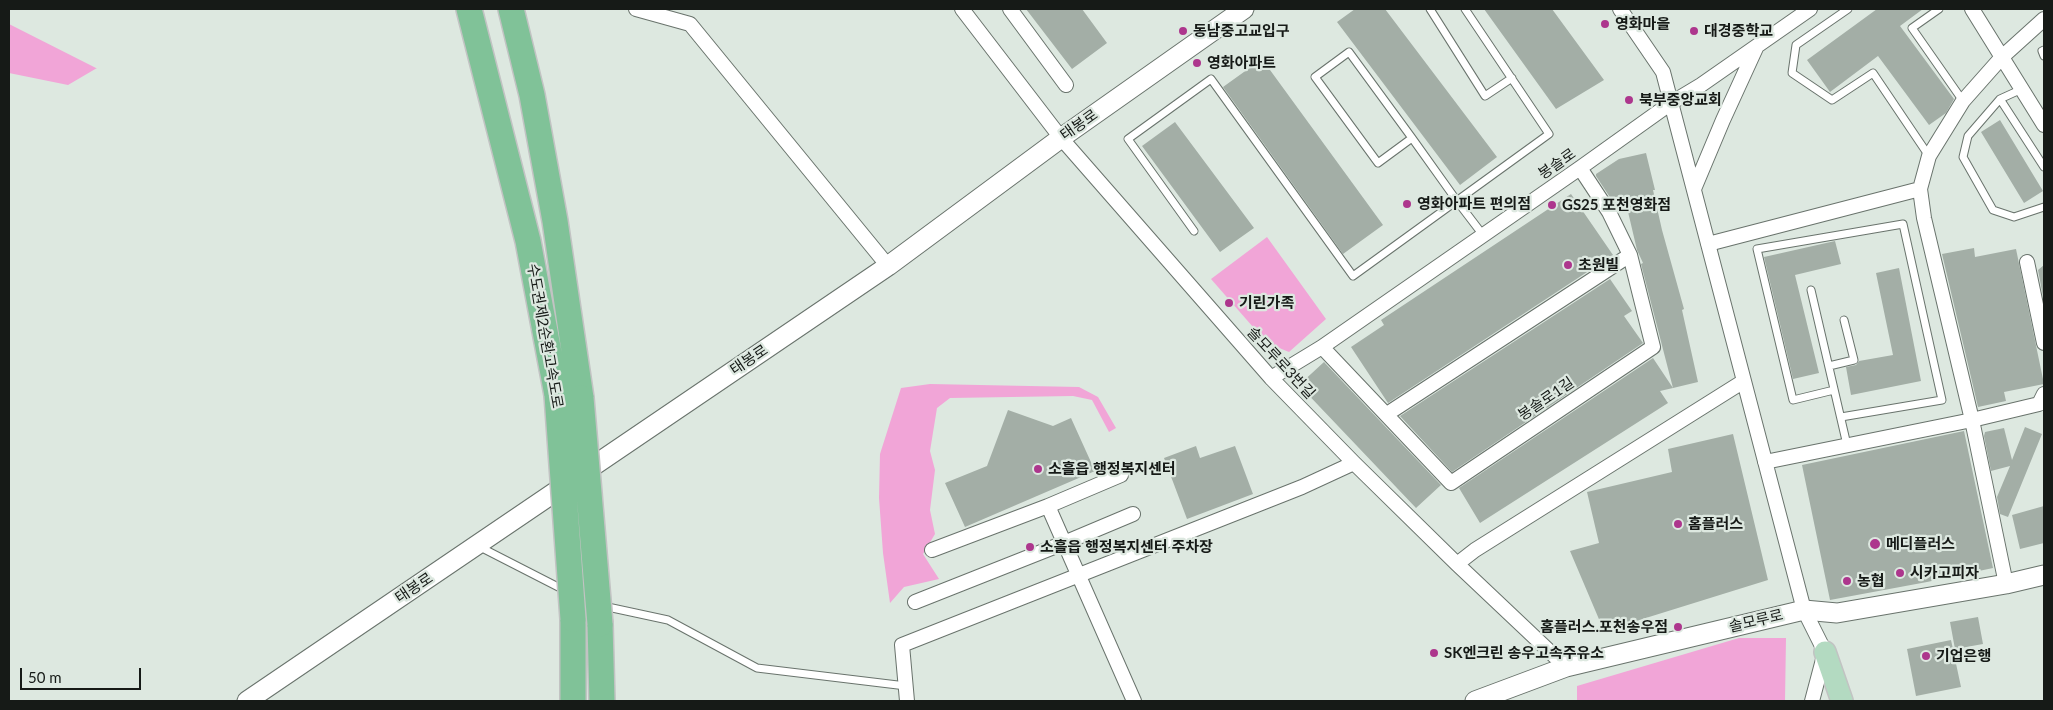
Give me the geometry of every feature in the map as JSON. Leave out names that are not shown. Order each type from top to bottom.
[{"type":"highway","name":"수도권제2순환고속도로","points":[[469,9],[528,241],[557,394],[586,611],[602,701]]},
{"type":"highway","name":"수도권제2순환고속도로","points":[[511,9],[532,95],[581,398],[586,611],[572,701]]},
{"type":"main road","name":"태봉로","points":[[247,701],[888,266],[1061,138],[1244,9]]},
{"type":"main road","name":"솔모루로","points":[[1475,701],[1566,666],[1804,610],[1837,613],[2006,584],[2044,574]]},
{"type":"main road","points":[[1825,652],[1842,701]]},
{"type":"street","points":[[636,9],[690,24],[888,266]]},
{"type":"street","name":"솔모루로3번길","points":[[962,9],[1061,138],[1271,378],[1456,564],[1566,666]]},
{"type":"street","points":[[1010,9],[1066,86]]},
{"type":"street","points":[[1620,9],[1664,72],[1804,610],[1825,652],[1812,701]]},
{"type":"street","name":"봉솔로","points":[[1271,378],[1322,346],[1580,168],[1671,102],[1701,85],[1810,9]]},
{"type":"street","points":[[1972,9],[2044,124]]},
{"type":"street","points":[[2006,584],[1972,420],[1924,218],[1920,189],[1929,156],[1963,101],[2002,57],[2044,19]]},
{"type":"street","points":[[1694,189],[1722,120],[1757,46]]},
{"type":"street","name":"봉솔로1길","points":[[1322,346],[1450,483],[1653,347],[1630,255],[1609,212],[1580,168]]},
{"type":"street","points":[[1708,244],[1920,189]]},
{"type":"street","points":[[1387,414],[1630,255]]},
{"type":"street","points":[[2027,262],[2044,343]]},
{"type":"street","points":[[1456,564],[1475,550],[1744,381]]},
{"type":"street","points":[[1765,462],[1972,420],[2039,404],[2044,394]]},
{"type":"street","points":[[907,701],[902,645],[1302,487],[1354,463]]},
{"type":"street","points":[[932,550],[1048,506],[1121,475]]},
{"type":"street","points":[[1048,506],[1134,701]]},
{"type":"street","points":[[915,602],[1064,544],[1133,514]]},
{"type":"lane","points":[[1430,9],[1484,96],[1512,78]]},
{"type":"lane","points":[[1194,231],[1128,139],[1211,80],[1353,276],[1549,134],[1465,9]]},
{"type":"lane","points":[[1848,9],[1796,45],[1792,73],[1832,100],[1873,73],[1929,156]]},
{"type":"lane","points":[[1939,9],[1912,28],[1963,101]]},
{"type":"lane","points":[[2044,50],[2042,51],[2044,56]]},
{"type":"lane","points":[[1412,138],[1378,163],[1315,77],[1349,52],[1412,138],[1457,202],[1482,235]]},
{"type":"lane","points":[[2022,89],[2000,99],[1968,136],[1963,158],[1994,210],[2014,217],[2044,206]]},
{"type":"lane","points":[[2000,99],[2044,167]]},
{"type":"lane","points":[[1834,390],[1793,400],[1757,249],[1903,224],[1942,400],[1841,417]]},
{"type":"lane","points":[[1810,290],[1847,445]]},
{"type":"lane","points":[[1828,366],[1854,360],[1844,320]]},
{"type":"lane","points":[[477,545],[586,611],[668,620],[757,668],[906,686]]},
{"type":"shaded area","points":[[9,24],[97,68],[68,85],[9,73]]},
{"type":"shaded area","points":[[1267,237],[1326,319],[1289,352],[1267,343],[1211,279]]},
{"type":"shaded area","points":[[930,384],[1079,387],[1098,397],[1116,428],[1109,432],[1092,400],[1073,396],[950,398],[937,408],[930,451],[935,470],[930,510],[935,534],[923,554],[939,579],[904,587],[890,603],[883,553],[879,498],[880,454],[901,388]]},
{"type":"shaded area","points":[[1739,638],[1786,638],[1785,701],[1577,700],[1577,686]]},
{"type":"building","points":[[1026,9],[1082,9],[1107,43],[1072,69]]},
{"type":"building","points":[[1355,9],[1385,9],[1497,157],[1460,185],[1337,22]]},
{"type":"building","points":[[1484,9],[1552,9],[1604,80],[1556,109]]},
{"type":"building","points":[[1877,9],[1923,9],[1900,26],[1954,99],[1946,113],[1929,125],[1878,56],[1830,92],[1807,60]]},
{"type":"building","points":[[1262,59],[1383,225],[1343,254],[1223,87]]},
{"type":"building","points":[[2000,120],[2043,191],[2024,203],[1981,132]]},
{"type":"building","points":[[1175,122],[1254,228],[1220,252],[1142,146]]},
{"type":"building","points":[[1646,153],[1662,230],[1684,309],[1682,310],[1698,382],[1673,388],[1641,264],[1643,263],[1637,250],[1625,199],[1615,205],[1596,176],[1596,174],[1619,159]]},
{"type":"building","points":[[1571,194],[1613,255],[1388,403],[1351,347],[1384,325],[1381,320]]},
{"type":"building","points":[[1835,241],[1841,264],[1795,275],[1819,373],[1793,379],[1764,257]]},
{"type":"building","points":[[1974,248],[1975,257],[2016,249],[2044,384],[2004,392],[2006,401],[1978,407],[1942,254]]},
{"type":"building","points":[[2044,265],[2044,302],[2038,270]]},
{"type":"building","points":[[1899,268],[1921,381],[1851,395],[1846,367],[1856,365],[1859,361],[1893,355],[1876,273]]},
{"type":"building","points":[[1610,279],[1632,311],[1624,316],[1643,343],[1452,472],[1400,416]]},
{"type":"building","points":[[1653,358],[1673,388],[1660,391],[1668,403],[1480,523],[1459,488]]},
{"type":"building","points":[[1324,362],[1441,485],[1416,508],[1299,385]]},
{"type":"building","name":"소흘읍 행정복지센터","points":[[1008,410],[1053,426],[1071,418],[1095,471],[965,527],[945,483],[987,466]]},
{"type":"building","points":[[2025,427],[2042,434],[2008,517],[2000,514],[1997,497],[2010,466],[1991,471],[1984,436],[1985,432],[2004,428],[2012,460]]},
{"type":"building","points":[[1964,431],[1993,568],[1830,600],[1802,465]]},
{"type":"building","points":[[1733,434],[1768,580],[1604,631],[1570,551],[1599,543],[1587,492],[1672,472],[1668,449]]},
{"type":"building","points":[[1196,446],[1200,458],[1235,446],[1253,494],[1187,519],[1164,458]]},
{"type":"building","points":[[2044,506],[2044,543],[2020,549],[2012,515]]},
{"type":"building","points":[[1978,617],[1983,644],[1955,649],[1950,622]]},
{"type":"building","points":[[1951,640],[1961,687],[1916,696],[1907,649]]},
{"type":"place","name":"영화마을","points":[[1605,24]]},
{"type":"place","name":"동남중고교입구","points":[[1183,31]]},
{"type":"place","name":"대경중학교","points":[[1694,31]]},
{"type":"place","name":"영화아파트","points":[[1197,63]]},
{"type":"place","name":"북부중앙교회","points":[[1629,100]]},
{"type":"place","name":"영화아파트 편의점","points":[[1407,204]]},
{"type":"place","name":"GS25 포천영화점","points":[[1552,205]]},
{"type":"place","name":"초원빌","points":[[1568,265]]},
{"type":"place","name":"기린가족","points":[[1229,303]]},
{"type":"place","name":"소흘읍 행정복지센터","points":[[1038,469]]},
{"type":"place","name":"홈플러스","points":[[1678,524]]},
{"type":"place","name":"메디플러스","points":[[1875,544]]},
{"type":"place","name":"소흘읍 행정복지센터 주차장","points":[[1030,547]]},
{"type":"place","name":"시카고피자","points":[[1900,573]]},
{"type":"place","name":"농협","points":[[1847,581]]},
{"type":"place","name":"홈플러스.포천송우점","points":[[1678,627]]},
{"type":"place","name":"SK엔크린 송우고속주유소","points":[[1434,653]]},
{"type":"place","name":"기업은행","points":[[1926,656]]}]
